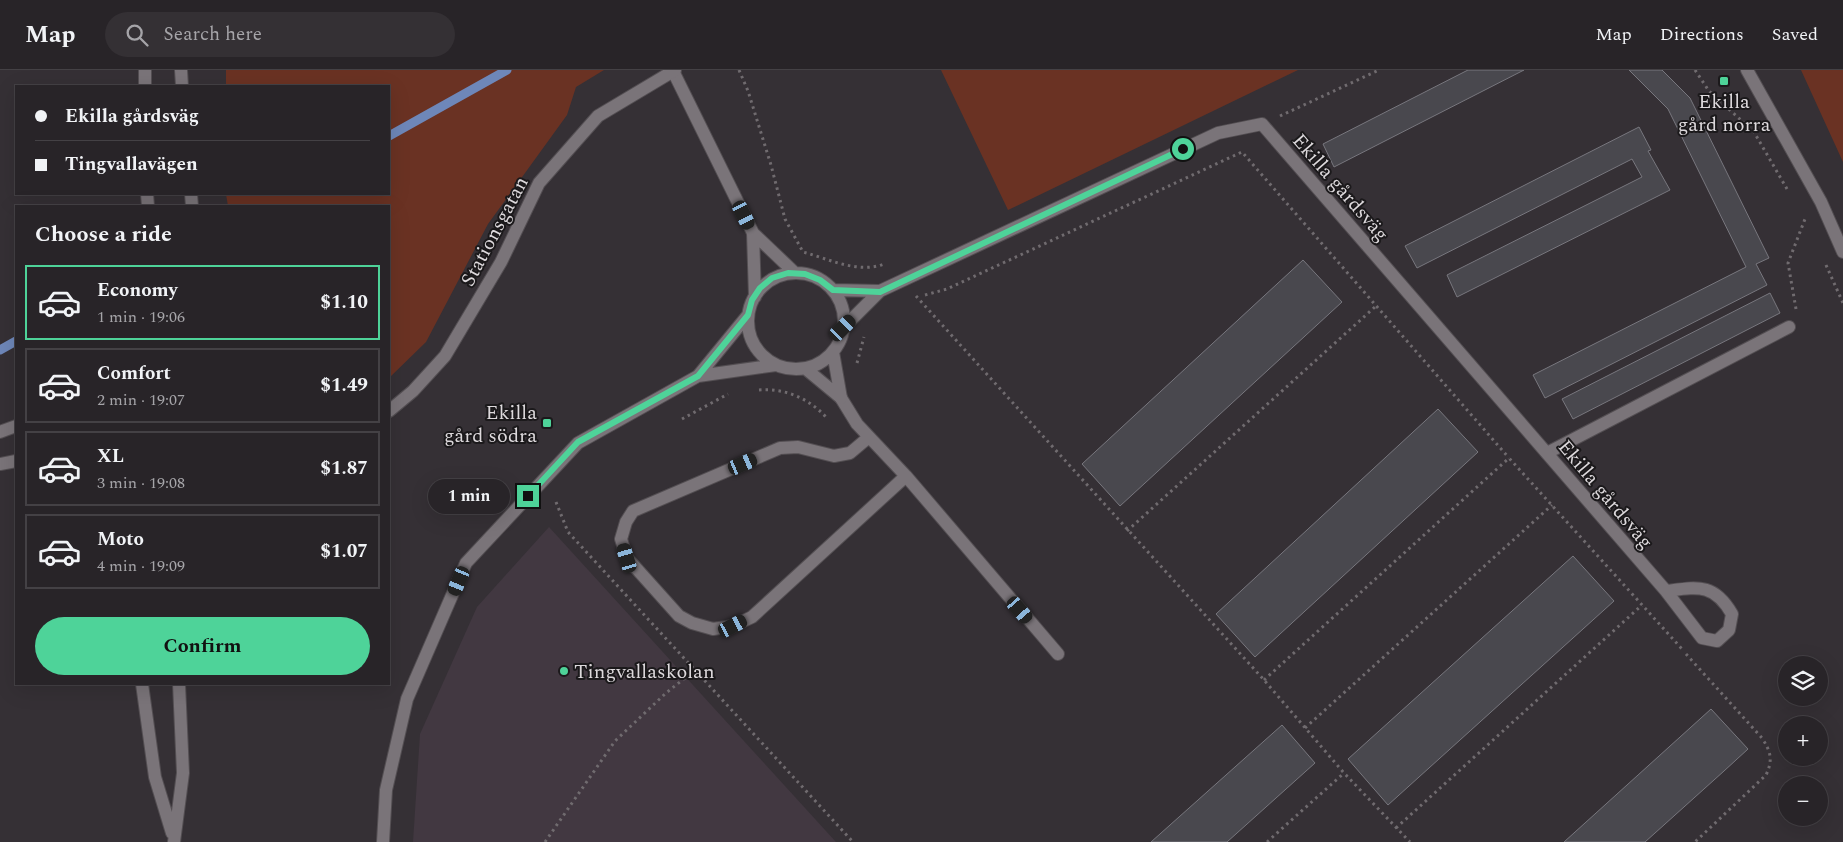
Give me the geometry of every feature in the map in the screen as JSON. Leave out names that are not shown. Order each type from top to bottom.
[{"type":"street","points":[[145,70],[145,85]]},
{"type":"street","points":[[181,70],[182,85]]},
{"type":"street","points":[[674,70],[753,232],[795,273]]},
{"type":"street","name":"Stationsgatan","points":[[390,411],[413,391],[445,356],[502,262],[539,183],[598,116],[674,70]]},
{"type":"street","points":[[1747,70],[1821,202],[1843,252]]},
{"type":"street","points":[[843,328],[880,292],[1218,133],[1262,124]]},
{"type":"street","name":"Ekilla gårdsväg","points":[[1262,124],[1638,561],[1666,591],[1702,638],[1717,641],[1729,630],[1732,614],[1724,600],[1712,591],[1698,587],[1666,591]]},
{"type":"street","points":[[753,232],[755,297]]},
{"type":"street","points":[[698,376],[748,315],[760,288],[772,278],[795,273],[805,274],[820,280],[833,290],[843,312],[843,328],[841,338],[833,352],[820,362],[806,369],[791,369],[776,365],[763,357],[754,345],[748,330],[748,315]]},
{"type":"street","points":[[833,290],[880,292]]},
{"type":"street","points":[[1547,453],[1789,327]]},
{"type":"street","points":[[833,352],[841,398]]},
{"type":"street","points":[[383,842],[386,790],[407,700],[466,563],[578,442],[698,376],[776,365]]},
{"type":"street","points":[[806,369],[841,398],[857,424],[906,476],[1058,654]]},
{"type":"street","points":[[0,432],[15,426]]},
{"type":"street","points":[[869,437],[850,453],[834,456],[798,448],[780,448],[633,511],[626,522],[621,539],[627,558],[680,616],[692,624],[713,629],[733,626],[752,617],[906,476]]},
{"type":"street","points":[[0,464],[15,461]]},
{"type":"street","points":[[142,685],[155,777],[174,840]]},
{"type":"street","points":[[174,840],[183,774],[179,685]]},
{"type":"path","points":[[1262,124],[1379,70]]},
{"type":"path","points":[[1695,70],[1708,91],[1754,132],[1791,195]]},
{"type":"path","points":[[1410,842],[1344,773],[1264,680],[915,297],[947,289],[1242,152],[1509,458],[1762,738],[1770,750],[1772,763],[1766,775],[1696,842]]},
{"type":"path","points":[[1800,211],[1809,227]]},
{"type":"path","points":[[1789,327],[1797,307],[1788,263],[1805,219]]},
{"type":"path","points":[[1824,261],[1843,303]]},
{"type":"path","points":[[1127,531],[1376,306]]},
{"type":"path","points":[[1264,680],[1509,458]]},
{"type":"path","points":[[556,502],[568,532],[853,842]]},
{"type":"path","points":[[1305,728],[1552,505]]},
{"type":"path","points":[[1396,828],[1642,605]]},
{"type":"path","points":[[546,842],[615,741],[666,693],[696,670]]},
{"type":"path","points":[[1267,842],[1344,773]]},
{"type":"shaded area","points":[[226,70],[604,70],[576,87],[567,115],[488,224],[426,342],[390,377],[390,205],[228,205],[226,195],[390,195],[390,85],[226,85]]},
{"type":"shaded area","points":[[941,70],[1298,70],[1008,210]]},
{"type":"shaded area","points":[[1801,70],[1843,70],[1843,162]]},
{"type":"shaded area","name":"Tingvallaskolan","points":[[549,527],[836,842],[413,842],[420,734],[477,607]]},
{"type":"building","points":[[1468,70],[1524,70],[1334,167],[1323,144]]},
{"type":"building","points":[[1629,70],[1662,70],[1690,98],[1769,258],[1756,264],[1767,285],[1545,398],[1533,375],[1746,267],[1668,109]]},
{"type":"building","points":[[1639,127],[1651,150],[1648,151],[1670,190],[1457,297],[1447,275],[1642,177],[1632,159],[1417,268],[1405,246]]},
{"type":"building","points":[[1303,260],[1342,302],[1120,506],[1082,464]]},
{"type":"building","points":[[1770,293],[1780,313],[1573,419],[1562,399]]},
{"type":"building","points":[[1438,409],[1478,452],[1255,657],[1216,614]]},
{"type":"building","points":[[1573,556],[1614,601],[1388,805],[1348,759]]},
{"type":"building","points":[[1711,709],[1748,749],[1724,771],[1645,842],[1564,842]]},
{"type":"building","points":[[1282,725],[1315,763],[1227,842],[1151,842]]},
{"type":"waterway","points":[[390,135],[507,70]]},
{"type":"waterway","points":[[0,350],[15,342]]},
{"type":"place","name":"Ekilla gård norra","points":[[1724,81]]},
{"type":"place","name":"Ekilla gård södra","points":[[547,423]]},
{"type":"place","name":"Tingvallaskolan","points":[[564,671]]},
{"type":"route","points":[[528,496],[578,442],[698,376],[748,315],[752,300],[760,288],[772,278],[788,273],[805,274],[820,280],[833,290],[880,292],[1183,149]]}]
